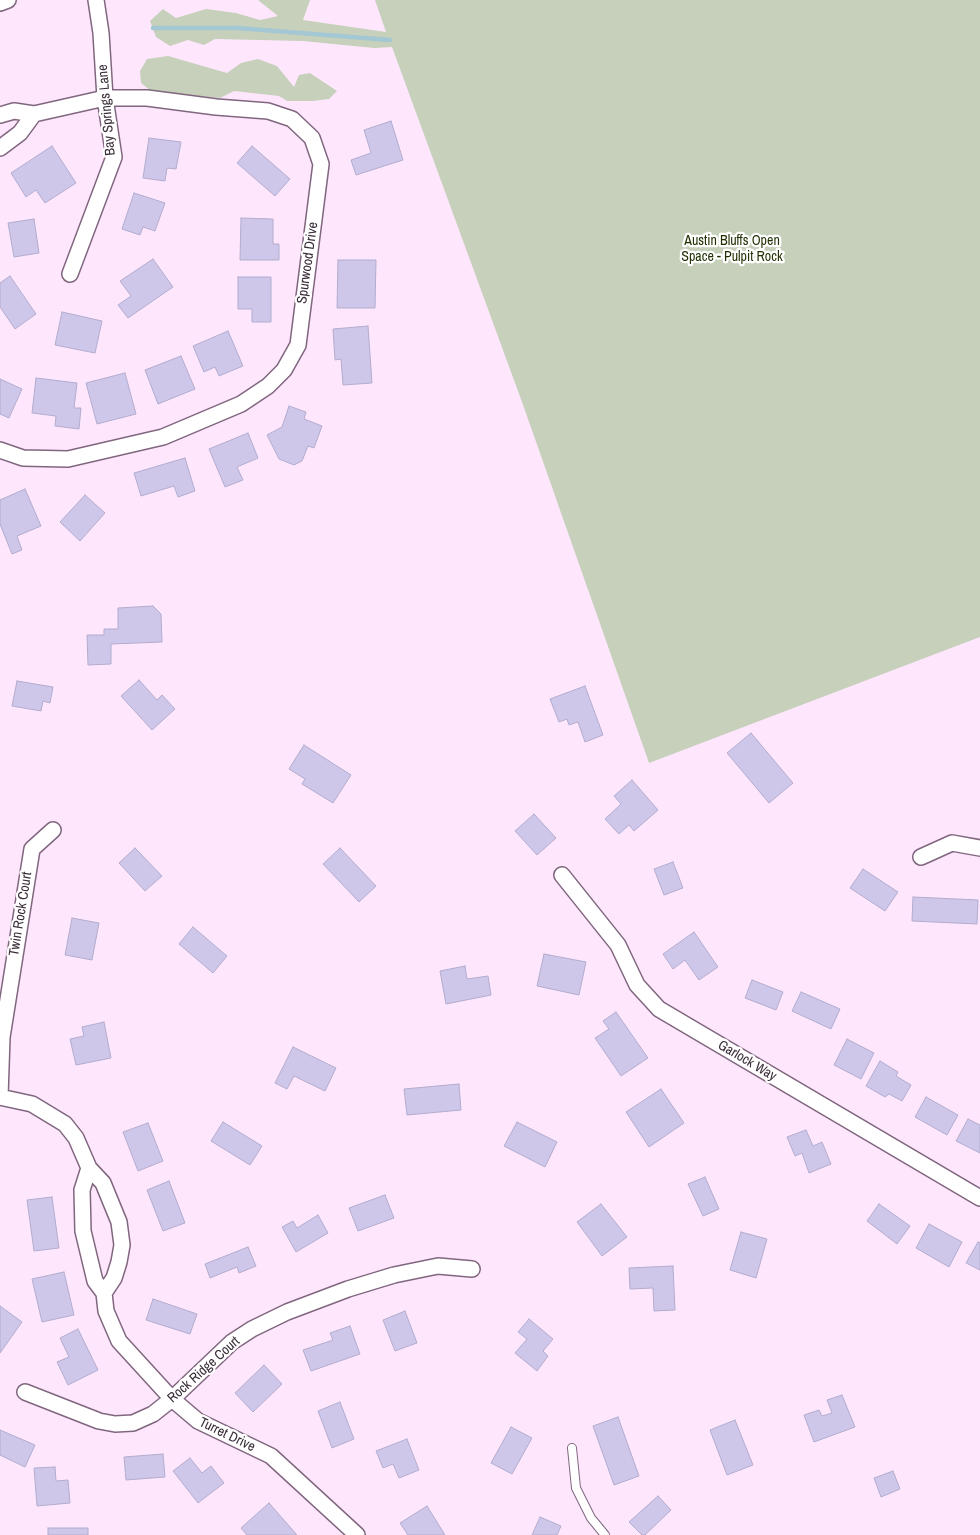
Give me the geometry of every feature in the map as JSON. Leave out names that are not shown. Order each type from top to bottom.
[{"type":"street","points":[[0,3],[8,0]]},
{"type":"street","name":"Bay Springs Lane","points":[[70,274],[114,156],[105,98],[101,34],[96,0]]},
{"type":"street","name":"Spurwood Drive","points":[[0,114],[14,111],[34,114],[105,98],[147,98],[216,107],[268,111],[292,119],[312,138],[322,164],[298,345],[284,370],[268,386],[241,404],[163,436],[68,459],[23,458],[0,450]]},
{"type":"street","points":[[0,148],[20,134],[34,114]]},
{"type":"street","name":"Twin Rock Court","points":[[0,1097],[2,1037],[32,849],[53,830]]},
{"type":"street","points":[[921,857],[952,844],[980,848]]},
{"type":"street","name":"Garlock Way","points":[[562,875],[618,945],[637,984],[658,1009],[980,1198]]},
{"type":"street","points":[[0,1097],[32,1104],[65,1124],[76,1138],[89,1168],[103,1182],[119,1222],[122,1245],[114,1278],[104,1293]]},
{"type":"street","name":"Turret Drive","points":[[89,1168],[82,1190],[83,1231],[95,1281],[104,1293],[106,1311],[119,1341],[172,1399],[205,1426],[271,1456],[357,1535]]},
{"type":"street","name":"Rock Ridge Court","points":[[25,1392],[99,1421],[115,1424],[143,1420],[172,1399],[232,1342],[252,1329],[287,1312],[348,1289],[394,1275],[438,1266],[472,1269]]},
{"type":"lane","points":[[572,1448],[576,1488],[592,1518],[605,1535]]},
{"type":"green space","name":"Austin Bluffs Open Space - Pulpit Rock","points":[[258,0],[310,0],[303,20],[386,32],[375,0],[980,0],[980,637],[649,763],[522,402],[392,47],[374,48],[303,41],[215,39],[204,45],[188,40],[170,46],[156,37],[150,21],[163,9],[176,18],[206,9],[236,13],[260,20],[278,16]]},
{"type":"green space","points":[[168,56],[227,73],[241,63],[258,59],[277,66],[294,87],[299,75],[310,73],[337,91],[329,99],[313,101],[287,101],[279,96],[234,91],[220,98],[152,92],[141,83],[140,71],[147,59]]},
{"type":"building","points":[[391,121],[403,160],[356,175],[351,160],[371,153],[364,130]]},
{"type":"building","points":[[149,138],[181,142],[176,169],[167,168],[165,181],[143,178]]},
{"type":"building","points":[[52,146],[76,183],[45,203],[36,190],[26,197],[11,173]]},
{"type":"building","points":[[252,146],[290,179],[275,196],[237,163]]},
{"type":"building","points":[[134,193],[165,203],[155,231],[143,227],[140,235],[122,229]]},
{"type":"building","points":[[241,218],[273,219],[273,244],[279,244],[279,260],[240,260]]},
{"type":"building","points":[[34,219],[39,253],[14,257],[8,223]]},
{"type":"building","points":[[153,259],[173,287],[128,318],[118,305],[131,296],[120,281]]},
{"type":"building","points":[[338,260],[376,260],[375,308],[337,308]]},
{"type":"building","points":[[10,276],[36,314],[15,329],[0,307],[0,283]]},
{"type":"building","points":[[238,277],[271,277],[271,322],[252,322],[252,309],[238,309]]},
{"type":"building","points":[[62,312],[102,321],[95,353],[55,345]]},
{"type":"building","points":[[368,326],[372,383],[343,385],[341,359],[335,360],[333,329]]},
{"type":"building","points":[[228,331],[243,366],[219,376],[215,367],[204,372],[193,346]]},
{"type":"building","points":[[181,356],[195,389],[158,404],[145,370]]},
{"type":"building","points":[[125,373],[136,414],[97,424],[86,383]]},
{"type":"building","points":[[36,378],[77,383],[74,408],[81,408],[79,429],[55,426],[56,416],[32,413]]},
{"type":"building","points":[[0,379],[22,389],[9,418],[0,414]]},
{"type":"building","points":[[289,406],[306,412],[304,419],[322,426],[314,448],[308,446],[302,461],[294,465],[279,459],[267,435],[282,427]]},
{"type":"building","points":[[248,433],[258,458],[237,467],[243,480],[225,487],[209,449]]},
{"type":"building","points":[[185,458],[195,491],[178,497],[174,486],[141,496],[134,473]]},
{"type":"building","points":[[25,489],[41,526],[17,536],[22,550],[12,554],[0,524],[0,500]]},
{"type":"building","points":[[85,495],[105,513],[80,541],[60,522]]},
{"type":"building","points":[[153,606],[161,614],[162,642],[111,644],[111,664],[88,665],[87,635],[104,635],[104,629],[118,629],[118,608]]},
{"type":"building","points":[[139,680],[157,700],[162,695],[175,709],[152,730],[121,696]]},
{"type":"building","points":[[17,681],[53,687],[50,703],[43,701],[41,711],[12,706]]},
{"type":"building","points":[[585,686],[603,735],[585,742],[578,722],[569,725],[567,719],[559,722],[550,699]]},
{"type":"building","points":[[751,733],[793,783],[769,803],[727,753]]},
{"type":"building","points":[[304,745],[351,775],[333,803],[302,784],[305,779],[289,769]]},
{"type":"building","points":[[632,780],[658,810],[634,831],[629,825],[619,834],[605,819],[621,804],[614,796]]},
{"type":"building","points":[[534,814],[556,838],[537,855],[515,831]]},
{"type":"building","points":[[135,848],[162,876],[145,891],[119,863]]},
{"type":"building","points":[[340,848],[376,886],[359,902],[323,864]]},
{"type":"building","points":[[673,862],[683,888],[664,895],[654,869]]},
{"type":"building","points":[[863,869],[898,892],[885,911],[850,888]]},
{"type":"building","points":[[913,897],[978,900],[977,924],[912,921]]},
{"type":"building","points":[[72,918],[99,923],[92,960],[65,955]]},
{"type":"building","points":[[193,927],[227,956],[213,973],[179,944]]},
{"type":"building","points":[[694,932],[718,967],[699,980],[685,960],[673,969],[663,954]]},
{"type":"building","points":[[544,954],[586,962],[579,995],[537,986]]},
{"type":"building","points":[[465,966],[467,979],[488,976],[491,995],[446,1004],[440,971]]},
{"type":"building","points":[[752,980],[783,992],[776,1010],[745,998]]},
{"type":"building","points":[[801,992],[840,1009],[831,1029],[792,1011]]},
{"type":"building","points":[[616,1012],[648,1058],[621,1076],[595,1038],[609,1029],[603,1021]]},
{"type":"building","points":[[104,1022],[111,1058],[76,1065],[70,1039],[84,1036],[82,1027]]},
{"type":"building","points":[[847,1039],[874,1053],[861,1079],[834,1065]]},
{"type":"building","points":[[293,1047],[336,1068],[325,1091],[294,1076],[287,1089],[275,1083]]},
{"type":"building","points":[[880,1061],[898,1072],[896,1076],[911,1085],[902,1101],[889,1094],[885,1097],[866,1086]]},
{"type":"building","points":[[459,1084],[461,1110],[407,1115],[404,1089]]},
{"type":"building","points":[[661,1089],[684,1123],[649,1147],[626,1112]]},
{"type":"building","points":[[926,1097],[958,1115],[947,1135],[915,1117]]},
{"type":"building","points":[[968,1119],[980,1125],[980,1153],[956,1141]]},
{"type":"building","points":[[223,1122],[262,1146],[250,1165],[211,1141]]},
{"type":"building","points":[[517,1122],[557,1142],[545,1167],[504,1146]]},
{"type":"building","points":[[148,1123],[163,1161],[138,1171],[123,1132]]},
{"type":"building","points":[[806,1130],[813,1146],[822,1142],[831,1164],[809,1173],[802,1153],[795,1156],[787,1137]]},
{"type":"building","points":[[705,1177],[719,1209],[703,1216],[688,1184]]},
{"type":"building","points":[[169,1181],[185,1223],[163,1231],[147,1190]]},
{"type":"building","points":[[385,1195],[394,1218],[358,1231],[349,1208]]},
{"type":"building","points":[[52,1197],[59,1248],[34,1251],[27,1200]]},
{"type":"building","points":[[601,1204],[627,1237],[602,1256],[577,1222]]},
{"type":"building","points":[[879,1204],[910,1226],[897,1244],[867,1221]]},
{"type":"building","points":[[318,1215],[328,1233],[296,1252],[282,1227],[293,1221],[297,1228]]},
{"type":"building","points":[[929,1224],[962,1242],[949,1267],[916,1248]]},
{"type":"building","points":[[741,1232],[767,1239],[756,1278],[730,1270]]},
{"type":"building","points":[[978,1242],[980,1243],[980,1270],[966,1263]]},
{"type":"building","points":[[248,1247],[256,1266],[239,1273],[237,1267],[210,1278],[205,1264]]},
{"type":"building","points":[[673,1266],[675,1310],[654,1311],[653,1288],[630,1289],[629,1268]]},
{"type":"building","points":[[64,1272],[74,1315],[42,1322],[32,1279]]},
{"type":"building","points":[[153,1299],[197,1314],[190,1334],[146,1320]]},
{"type":"building","points":[[0,1306],[22,1322],[0,1353]]},
{"type":"building","points":[[405,1311],[417,1343],[395,1351],[383,1320]]},
{"type":"building","points":[[529,1319],[553,1339],[543,1351],[548,1356],[537,1371],[515,1353],[527,1339],[518,1332]]},
{"type":"building","points":[[350,1326],[360,1354],[311,1371],[303,1350],[333,1340],[330,1333]]},
{"type":"building","points":[[78,1329],[98,1370],[68,1385],[57,1362],[69,1357],[60,1338]]},
{"type":"building","points":[[264,1365],[282,1384],[253,1412],[235,1393]]},
{"type":"building","points":[[842,1395],[855,1427],[814,1442],[804,1415],[819,1410],[822,1416],[832,1413],[827,1400]]},
{"type":"building","points":[[340,1402],[354,1439],[332,1448],[318,1411]]},
{"type":"building","points":[[618,1417],[639,1476],[614,1485],[593,1426]]},
{"type":"building","points":[[735,1420],[753,1465],[727,1475],[710,1430]]},
{"type":"building","points":[[511,1427],[532,1438],[512,1474],[491,1463]]},
{"type":"building","points":[[0,1430],[35,1445],[25,1467],[0,1455]]},
{"type":"building","points":[[407,1439],[419,1470],[399,1478],[393,1464],[383,1468],[376,1451]]},
{"type":"building","points":[[163,1454],[165,1477],[126,1480],[124,1457]]},
{"type":"building","points":[[190,1458],[202,1473],[211,1466],[224,1483],[198,1503],[173,1471]]},
{"type":"building","points":[[55,1467],[56,1481],[68,1480],[70,1503],[37,1506],[34,1468]]},
{"type":"building","points":[[893,1471],[900,1489],[881,1497],[874,1478]]},
{"type":"building","points":[[658,1496],[671,1510],[645,1535],[642,1535],[629,1522]]},
{"type":"building","points":[[269,1503],[297,1535],[247,1535],[241,1528]]},
{"type":"building","points":[[427,1506],[445,1535],[408,1535],[400,1523]]},
{"type":"building","points":[[540,1517],[561,1526],[557,1535],[532,1535]]},
{"type":"building","points":[[48,1528],[88,1528],[88,1535],[48,1535]]},
{"type":"waterway","points":[[153,28],[237,28],[390,40]]}]
